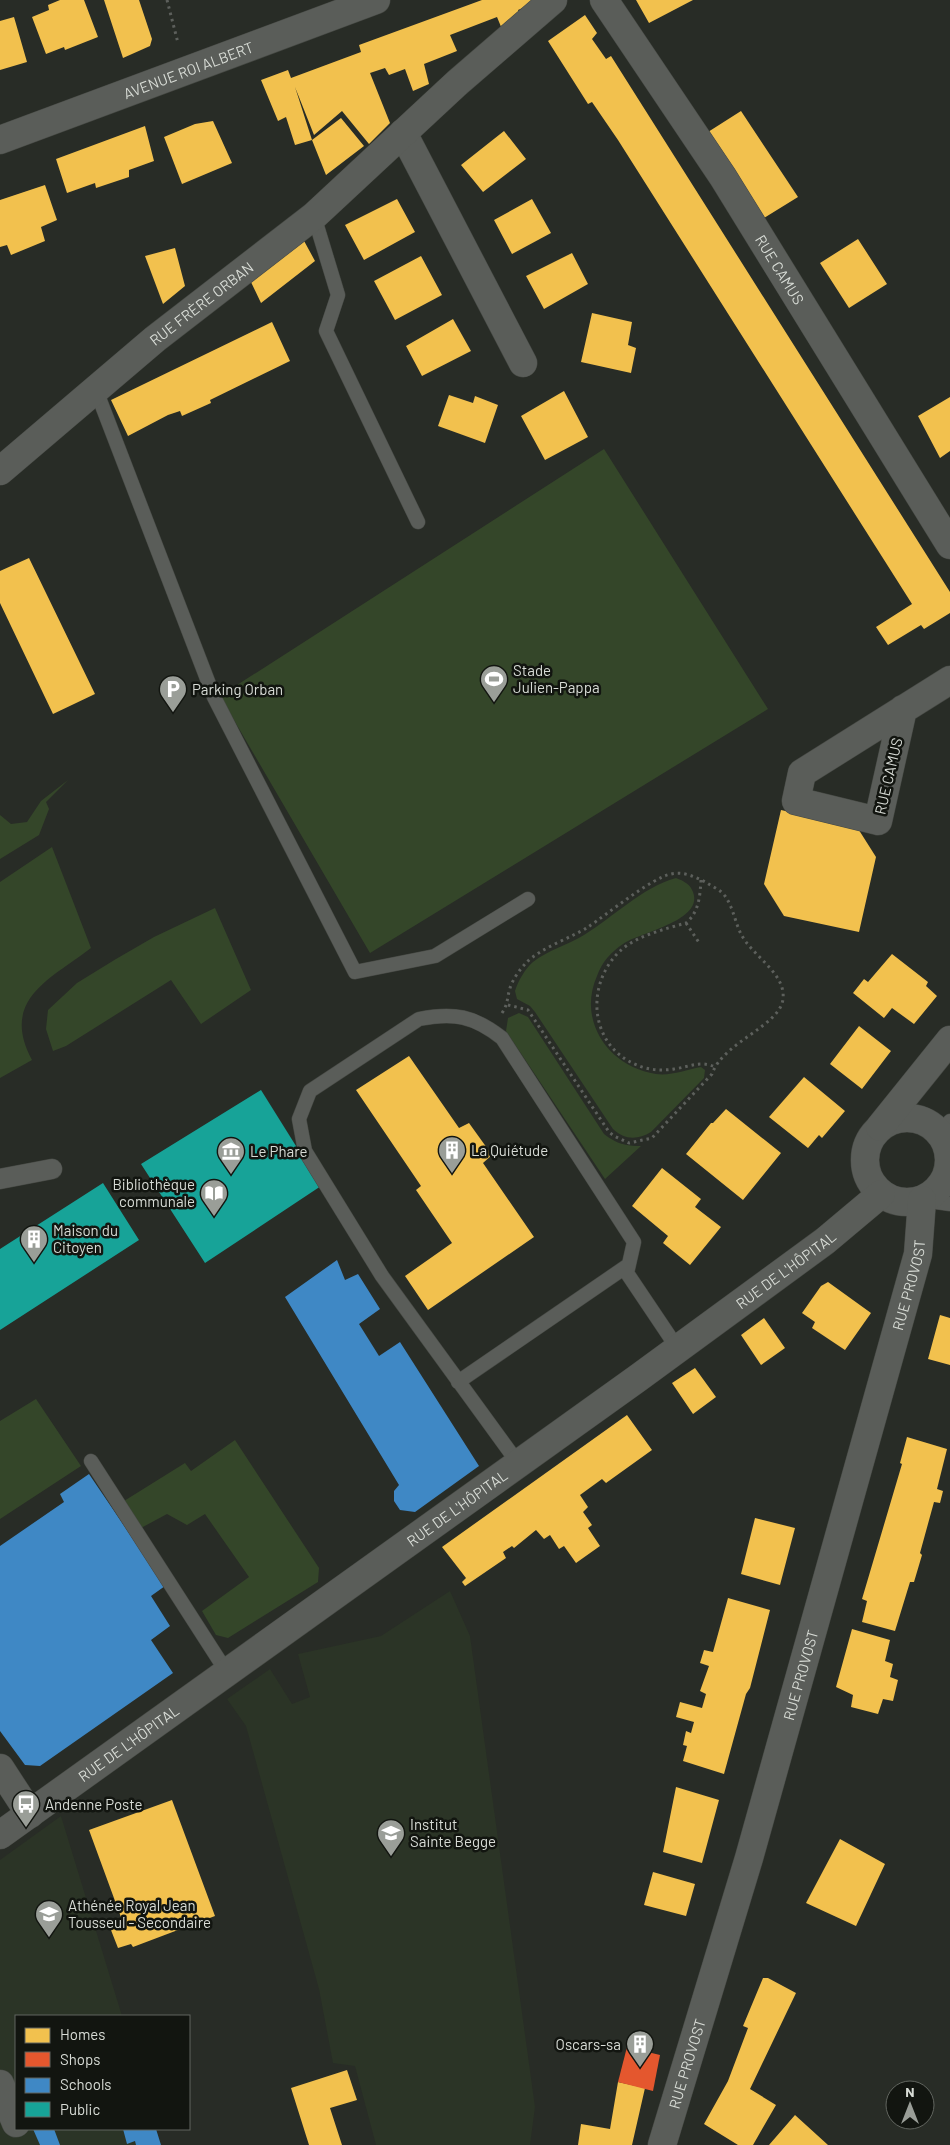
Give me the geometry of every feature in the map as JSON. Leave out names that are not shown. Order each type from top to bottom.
[{"type":"street","name":"AVENUE ROI ALBERT","points":[[0,140],[376,0]]},
{"type":"street","name":"RUE FRÈRE ORBAN","points":[[0,471],[155,339],[314,216],[403,133],[553,0]]},
{"type":"street","name":"RUE CAMUS","points":[[604,0],[722,177],[950,545]]},
{"type":"street","points":[[403,133],[523,363]]},
{"type":"street","name":"RUE CAMUS","points":[[903,709],[878,821],[796,801],[802,772],[903,709],[950,680]]},
{"type":"street","points":[[943,1048],[928,1095],[943,1130],[949,1154],[949,1169],[943,1183],[933,1194],[922,1200],[901,1202],[881,1194],[871,1183],[865,1169],[865,1154],[870,1140],[943,1048]]},
{"type":"street","points":[[879,1128],[892,1121],[907,1118],[922,1120],[943,1130]]},
{"type":"street","points":[[0,1179],[52,1169]]},
{"type":"street","name":"RUE DE L'HÔPITAL","points":[[0,1835],[228,1674],[678,1349],[824,1241],[881,1194]]},
{"type":"street","name":"RUE PROVOST","points":[[662,2145],[749,1858],[918,1254],[922,1200]]},
{"type":"street","points":[[0,1768],[30,1814]]},
{"type":"street","points":[[0,2084],[15,2121]]},
{"type":"street","points":[[18,2130],[25,2145]]},
{"type":"lane","points":[[314,216],[338,295],[326,331],[418,522]]},
{"type":"lane","points":[[96,390],[214,697],[355,972],[435,956],[528,899]]},
{"type":"lane","points":[[518,1463],[382,1276],[305,1151],[299,1119],[310,1091],[419,1019],[439,1015],[464,1017],[487,1027],[502,1038],[634,1242],[627,1266],[627,1273],[678,1349]]},
{"type":"lane","points":[[922,1200],[950,1204]]},
{"type":"lane","points":[[458,1382],[627,1266]]},
{"type":"lane","points":[[91,1462],[228,1674]]},
{"type":"path","points":[[166,0],[186,70]]},
{"type":"path","points":[[487,1027],[496,1021],[508,1005],[510,988],[527,961],[578,933],[669,874],[686,874],[721,891],[726,898],[741,934],[756,955],[775,975],[782,986],[783,992],[781,1008],[774,1017],[734,1046],[715,1067],[712,1074],[652,1138],[637,1142],[622,1141],[609,1132],[528,1010],[508,1005]]},
{"type":"path","points":[[701,880],[696,910],[686,923],[633,942],[609,963],[597,987],[596,1006],[597,1017],[610,1045],[634,1064],[656,1070],[674,1069],[705,1063],[715,1067]]},
{"type":"path","points":[[686,923],[700,944]]},
{"type":"shaded area","name":"Institut Sainte Begge","points":[[450,1591],[470,1636],[535,2107],[530,2145],[376,2145],[355,2066],[333,2063],[319,1989],[246,1726],[227,1699],[270,1669],[292,1704],[310,1697],[298,1654],[381,1636]]},
{"type":"shaded area","name":"Athénée Royal Jean Tousseul - Secondaire","points":[[61,1816],[122,2015],[15,2015],[15,2130],[156,2130],[161,2145],[0,2145],[0,1860]]},
{"type":"green space","name":"Stade Julien-Pappa","points":[[604,449],[768,709],[370,953],[220,696]]},
{"type":"green space","points":[[68,780],[46,802],[49,809],[39,835],[0,859],[0,815],[11,824],[27,822],[41,801]]},
{"type":"green space","points":[[52,847],[91,948],[45,982],[34,994],[26,1007],[22,1022],[24,1039],[32,1060],[0,1078],[0,882]]},
{"type":"green space","points":[[676,878],[686,883],[693,892],[694,902],[689,911],[668,924],[623,944],[611,954],[601,966],[592,993],[591,1009],[594,1025],[601,1039],[611,1052],[624,1062],[639,1070],[656,1074],[673,1073],[701,1067],[705,1070],[704,1078],[651,1132],[631,1138],[617,1133],[613,1129],[535,1012],[530,1006],[517,999],[515,991],[520,979],[533,962],[584,935],[651,888]]},
{"type":"green space","points":[[215,908],[251,990],[201,1024],[171,980],[66,1046],[53,1051],[46,1029],[48,1010],[77,983],[154,937]]},
{"type":"green space","points":[[519,1013],[528,1017],[604,1134],[621,1144],[641,1146],[605,1179],[506,1031],[508,1018]]},
{"type":"green space","points":[[36,1399],[81,1466],[0,1519],[0,1421]]},
{"type":"green space","points":[[235,1440],[319,1568],[318,1582],[228,1638],[216,1635],[202,1611],[249,1577],[205,1514],[187,1525],[167,1514],[141,1528],[124,1501],[185,1463],[191,1471]]},
{"type":"building: Homes","points":[[60,0],[84,0],[98,37],[65,50],[64,47],[46,54],[32,17],[49,10],[48,5]]},
{"type":"building: Homes","points":[[104,0],[139,0],[152,39],[150,46],[123,58]]},
{"type":"building: Homes","points":[[482,0],[542,0],[518,10],[522,21],[504,34],[497,17],[450,35],[457,51],[424,64],[429,84],[413,91],[405,69],[389,75],[385,68],[370,73],[390,123],[369,144],[342,111],[314,135],[295,87],[312,140],[295,145],[286,117],[278,121],[261,80],[288,70],[291,78],[361,52],[359,45]]},
{"type":"building: Homes","points":[[636,0],[693,0],[649,23]]},
{"type":"building: Homes","points":[[585,15],[597,33],[592,39],[606,59],[611,56],[950,592],[950,613],[924,629],[921,625],[888,645],[876,627],[912,604],[618,140],[592,102],[588,104],[548,41]]},
{"type":"building: Homes","points":[[14,17],[27,62],[0,70],[0,21]]},
{"type":"building: Homes","points":[[741,111],[798,197],[764,218],[708,132]]},
{"type":"building: Homes","points":[[341,118],[364,146],[326,175],[312,140]]},
{"type":"building: Homes","points":[[213,121],[232,163],[182,184],[164,137],[195,124]]},
{"type":"building: Homes","points":[[145,126],[154,161],[129,170],[129,177],[96,188],[95,183],[67,193],[56,159]]},
{"type":"building: Homes","points":[[504,131],[526,159],[483,192],[461,165]]},
{"type":"building: Homes","points":[[45,185],[57,220],[41,227],[45,241],[11,255],[7,245],[0,247],[0,200]]},
{"type":"building: Homes","points":[[397,199],[415,232],[364,260],[345,225]]},
{"type":"building: Homes","points":[[532,199],[551,233],[512,254],[494,220]]},
{"type":"building: Homes","points":[[303,239],[315,261],[261,303],[250,280]]},
{"type":"building: Homes","points":[[858,239],[887,284],[849,308],[820,263]]},
{"type":"building: Homes","points":[[175,248],[185,286],[163,304],[145,256]]},
{"type":"building: Homes","points":[[572,253],[588,284],[544,309],[526,276]]},
{"type":"building: Homes","points":[[421,256],[442,295],[395,320],[374,281]]},
{"type":"building: Homes","points":[[592,313],[632,322],[628,345],[636,348],[631,373],[581,362]]},
{"type":"building: Homes","points":[[453,319],[471,351],[422,376],[406,346]]},
{"type":"building: Homes","points":[[272,322],[290,361],[210,400],[211,403],[182,416],[180,411],[168,415],[128,436],[111,400]]},
{"type":"building: Homes","points":[[564,391],[588,437],[545,460],[521,416]]},
{"type":"building: Homes","points":[[449,395],[473,403],[475,396],[498,405],[485,443],[438,426]]},
{"type":"building: Homes","points":[[950,397],[950,451],[940,458],[918,416]]},
{"type":"building: Homes","points":[[29,558],[95,694],[53,714],[0,603],[0,571]]},
{"type":"building: Homes","points":[[781,810],[857,827],[876,857],[859,932],[784,916],[764,884]]},
{"type":"building: Homes","points":[[892,954],[928,982],[926,986],[937,996],[914,1024],[892,1008],[884,1018],[853,993],[864,979],[868,982]]},
{"type":"building: Homes","points":[[859,1026],[891,1051],[862,1089],[830,1064]]},
{"type":"building: Homes","name":"La Quiétude","points":[[409,1056],[459,1128],[469,1123],[492,1155],[483,1163],[534,1237],[428,1310],[405,1276],[452,1243],[416,1190],[421,1186],[356,1090]]},
{"type":"building: Homes","points":[[804,1077],[845,1111],[822,1138],[819,1135],[808,1148],[769,1117]]},
{"type":"building: Homes","points":[[726,1109],[781,1153],[743,1200],[686,1154],[711,1123]]},
{"type":"building: Homes","points":[[662,1168],[701,1199],[695,1207],[721,1227],[690,1265],[663,1243],[668,1236],[632,1206]]},
{"type":"building: Homes","points":[[828,1282],[871,1313],[845,1350],[812,1328],[815,1322],[802,1313],[821,1286]]},
{"type":"building: Homes","points":[[940,1315],[950,1318],[950,1365],[928,1359]]},
{"type":"building: Homes","points":[[764,1318],[785,1348],[761,1365],[741,1335]]},
{"type":"building: Homes","points":[[695,1368],[716,1397],[693,1414],[672,1383]]},
{"type":"building: Homes","points":[[627,1415],[652,1450],[606,1483],[602,1479],[580,1495],[588,1507],[583,1512],[592,1525],[588,1528],[600,1546],[576,1563],[564,1546],[559,1549],[550,1535],[544,1539],[536,1530],[514,1548],[512,1546],[503,1552],[506,1558],[465,1586],[462,1582],[466,1578],[442,1547]]},
{"type":"building: Homes","points":[[907,1437],[947,1449],[937,1489],[943,1491],[940,1503],[934,1502],[914,1582],[910,1582],[895,1631],[862,1622],[867,1601],[862,1599],[902,1464],[900,1463]]},
{"type":"building: Homes","points":[[755,1518],[795,1528],[780,1585],[741,1574]]},
{"type":"building: Homes","points":[[728,1598],[770,1610],[750,1688],[746,1694],[724,1774],[683,1761],[687,1746],[683,1745],[686,1731],[691,1733],[694,1722],[676,1717],[680,1702],[702,1708],[706,1694],[700,1691],[709,1666],[700,1663],[704,1650],[713,1652]]},
{"type":"building: Homes","points":[[852,1629],[890,1640],[885,1661],[893,1664],[890,1677],[898,1680],[893,1701],[883,1699],[878,1714],[851,1707],[853,1695],[836,1687]]},
{"type":"building: Homes","points":[[676,1787],[719,1800],[702,1863],[663,1852]]},
{"type":"building: Homes","points":[[172,1800],[215,1916],[133,1947],[131,1944],[118,1948],[109,1925],[122,1920],[89,1830]]},
{"type":"building: Homes","points":[[840,1839],[885,1864],[856,1926],[806,1903]]},
{"type":"building: Homes","points":[[653,1872],[695,1884],[686,1916],[644,1905]]},
{"type":"building: Homes","points":[[763,1978],[768,1978],[796,1993],[750,2089],[776,2105],[753,2145],[738,2145],[704,2124],[728,2081],[748,2028],[743,2026]]},
{"type":"building: Homes","points":[[347,2070],[357,2100],[330,2108],[342,2145],[309,2145],[291,2088]]},
{"type":"building: Homes","points":[[618,2082],[645,2088],[632,2145],[578,2145],[581,2124],[610,2129]]},
{"type":"building: Homes","points":[[795,2115],[828,2145],[769,2145]]},
{"type":"building: Shops","name":"Oscars-sa","points":[[627,2047],[660,2055],[653,2091],[618,2082]]},
{"type":"building: Schools","points":[[337,1260],[345,1280],[358,1274],[380,1309],[359,1324],[379,1356],[400,1342],[479,1466],[415,1512],[400,1510],[394,1501],[394,1491],[399,1485],[285,1297]]},
{"type":"building: Schools","points":[[89,1474],[165,1586],[151,1596],[170,1626],[151,1640],[173,1673],[40,1766],[25,1765],[0,1731],[0,1546],[64,1502],[60,1494]]},
{"type":"building: Schools","points":[[33,2130],[54,2130],[60,2145],[40,2145]]},
{"type":"building: Schools","points":[[123,2130],[156,2130],[161,2145],[136,2145],[135,2141],[127,2144]]},
{"type":"building: Public","name":"Le Phare","points":[[261,1090],[321,1186],[205,1263],[141,1164]]},
{"type":"building: Public","points":[[103,1183],[139,1240],[0,1330],[0,1249]]},
{"type":"place","name":"Stade Julien-Pappa","points":[[494,703]]},
{"type":"place","name":"Parking Orban","points":[[173,713]]},
{"type":"place","name":"La Quiétude","points":[[452,1174]]},
{"type":"place","name":"Le Phare","points":[[231,1175]]},
{"type":"place","name":"Bibliothèque communale","points":[[214,1217]]},
{"type":"place","name":"Maison du Citoyen","points":[[34,1263]]},
{"type":"place","name":"Andenne Poste","points":[[26,1828]]},
{"type":"place","name":"Institut Sainte Begge","points":[[391,1857]]},
{"type":"place","name":"Athénée Royal Jean Tousseul - Secondaire","points":[[49,1938]]},
{"type":"place","name":"Oscars-sa","points":[[640,2068]]}]
